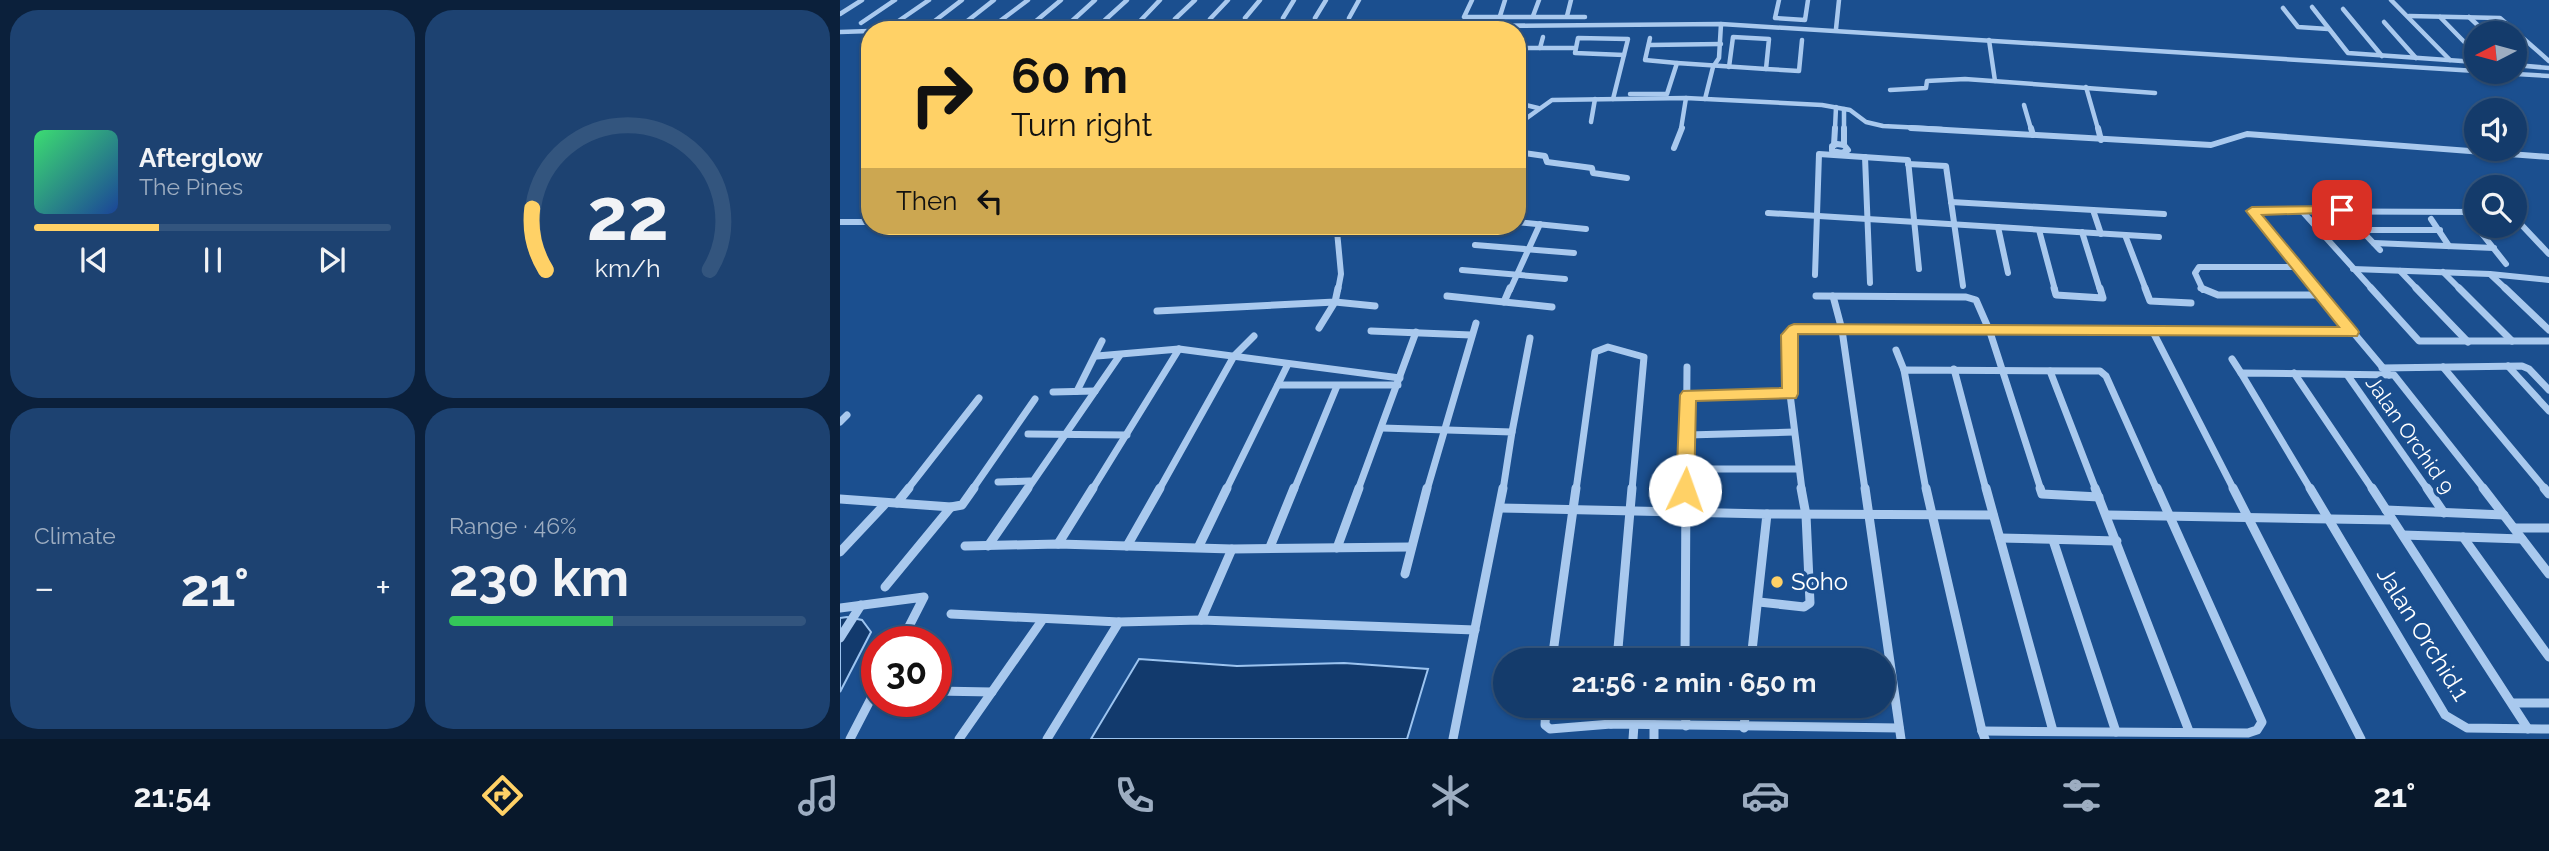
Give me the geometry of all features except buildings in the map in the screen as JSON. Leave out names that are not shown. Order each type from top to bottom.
[{"type":"street","points":[[840,14],[862,0]]},
{"type":"street","points":[[864,21],[895,0]]},
{"type":"street","points":[[898,21],[929,0]]},
{"type":"street","points":[[935,21],[962,0]]},
{"type":"street","points":[[966,21],[994,0]]},
{"type":"street","points":[[1000,21],[1028,0]]},
{"type":"street","points":[[1036,21],[1061,0]]},
{"type":"street","points":[[1072,21],[1095,0]]},
{"type":"street","points":[[1105,20],[1127,0]]},
{"type":"street","points":[[1141,20],[1160,0]]},
{"type":"street","points":[[1175,19],[1195,0]]},
{"type":"street","points":[[1210,19],[1228,0]]},
{"type":"street","points":[[1245,18],[1260,0]]},
{"type":"street","points":[[1283,18],[1294,0]]},
{"type":"street","points":[[1315,18],[1326,0]]},
{"type":"street","points":[[1349,18],[1360,0]]},
{"type":"street","points":[[1472,0],[1465,17],[1585,17]]},
{"type":"street","points":[[1500,16],[1505,0]]},
{"type":"street","points":[[1533,16],[1539,0]]},
{"type":"street","points":[[1567,16],[1571,0]]},
{"type":"street","points":[[1779,0],[1775,18],[1805,20],[1808,0]]},
{"type":"street","points":[[1836,29],[1839,0]]},
{"type":"street","points":[[2390,0],[2409,16],[2451,61]]},
{"type":"street","points":[[2312,7],[2347,53],[2464,62]]},
{"type":"street","points":[[2283,8],[2298,27],[2328,29]]},
{"type":"street","points":[[2343,9],[2382,56]]},
{"type":"street","points":[[2409,16],[2500,18],[2549,61]]},
{"type":"street","points":[[2440,17],[2464,42]]},
{"type":"street","points":[[2469,17],[2473,21]]},
{"type":"street","points":[[2384,22],[2416,58]]},
{"type":"street","points":[[1706,96],[1713,67],[1720,58],[1721,23]]},
{"type":"street","points":[[1526,27],[1721,23],[2464,70]]},
{"type":"street","points":[[1613,99],[1629,26]]},
{"type":"street","points":[[840,32],[861,31]]},
{"type":"street","points":[[1540,48],[1543,37]]},
{"type":"street","points":[[1729,67],[1733,37],[1769,39],[1766,69]]},
{"type":"street","points":[[1624,55],[1575,53],[1574,48],[1578,38],[1628,39]]},
{"type":"street","points":[[1721,44],[1650,42],[1646,60],[1713,67],[1799,71],[1802,40]]},
{"type":"street","points":[[1990,42],[1995,81]]},
{"type":"street","points":[[1526,48],[1574,48]]},
{"type":"street","points":[[1667,96],[1677,63]]},
{"type":"street","points":[[2527,65],[2549,68]]},
{"type":"street","points":[[2527,75],[2549,76]]},
{"type":"street","points":[[1890,90],[1926,88],[1926,81],[1995,81],[2155,93]]},
{"type":"street","points":[[2086,87],[2101,139]]},
{"type":"street","points":[[1630,94],[1686,98],[1706,96]]},
{"type":"street","points":[[1526,118],[1552,100],[1706,96],[1836,107],[1873,125],[2211,145],[2247,134],[2549,157]]},
{"type":"street","points":[[1674,148],[1684,122],[1686,98]]},
{"type":"street","points":[[1591,122],[1595,99]]},
{"type":"street","points":[[1526,105],[1538,108]]},
{"type":"street","points":[[2024,105],[2033,135]]},
{"type":"street","points":[[1831,150],[1836,107]]},
{"type":"street","points":[[1844,109],[1844,145],[1848,150],[1846,154]]},
{"type":"street","points":[[1815,275],[1819,154],[1844,145]]},
{"type":"street","points":[[1831,150],[1865,157],[1908,159],[1919,269]]},
{"type":"street","points":[[1526,153],[1545,156],[1547,162],[1592,168],[1592,173],[1628,178]]},
{"type":"street","points":[[1865,157],[1870,283]]},
{"type":"street","points":[[1908,164],[1946,166],[1963,286]]},
{"type":"street","points":[[1951,202],[2164,214]]},
{"type":"street","points":[[2093,210],[2101,234]]},
{"type":"street","points":[[2301,210],[2415,338],[2424,342],[2549,341]]},
{"type":"street","points":[[2342,210],[2380,250]]},
{"type":"street","points":[[2389,375],[2253,212],[2464,211]]},
{"type":"street","points":[[1768,213],[2159,237]]},
{"type":"street","points":[[2431,219],[2441,230],[2449,246]]},
{"type":"street","points":[[840,222],[861,222]]},
{"type":"street","points":[[1526,223],[1586,229]]},
{"type":"street","points":[[1504,302],[1540,224]]},
{"type":"street","points":[[1998,227],[2008,273]]},
{"type":"street","points":[[2039,230],[2056,295],[2103,298],[2082,232]]},
{"type":"street","points":[[2361,230],[2441,230]]},
{"type":"street","points":[[2527,231],[2549,254]]},
{"type":"street","points":[[1318,328],[1335,302],[1341,274],[1338,235]]},
{"type":"street","points":[[2125,235],[2150,301],[2191,303]]},
{"type":"street","points":[[2486,238],[2506,264]]},
{"type":"street","points":[[2374,243],[2494,248]]},
{"type":"street","points":[[1475,245],[1574,253]]},
{"type":"street","points":[[2298,267],[2207,266],[2199,267],[2195,273],[2201,289],[2218,295],[2322,295]]},
{"type":"street","points":[[2353,269],[2490,274],[2547,281]]},
{"type":"street","points":[[1462,270],[1565,279]]},
{"type":"street","points":[[2399,270],[2468,342]]},
{"type":"street","points":[[2443,272],[2512,341]]},
{"type":"street","points":[[2490,274],[2549,330]]},
{"type":"street","points":[[1447,296],[1552,307]]},
{"type":"street","points":[[1816,296],[1972,298],[1979,303],[1990,332],[2042,494],[2099,497]]},
{"type":"street","points":[[1833,296],[1842,330],[1884,648]]},
{"type":"street","points":[[1157,311],[1335,302],[1375,306]]},
{"type":"street","points":[[1405,574],[1410,547],[1476,323]]},
{"type":"street","points":[[2152,330],[2361,739]]},
{"type":"street","points":[[1371,331],[1471,335]]},
{"type":"street","points":[[1759,602],[1804,607],[1811,603],[1806,515],[1790,394],[1790,331],[2351,332]]},
{"type":"street","points":[[1337,548],[1416,332]]},
{"type":"street","points":[[1127,546],[1234,356],[1254,336]]},
{"type":"street","points":[[1453,739],[1500,508],[1530,338]]},
{"type":"street","points":[[1077,391],[1097,356],[1102,341]]},
{"type":"street","points":[[1554,648],[1595,352],[1608,347],[1644,357],[1618,648]]},
{"type":"street","points":[[1097,356],[1179,349],[1399,382]]},
{"type":"street","points":[[1058,544],[1179,349]]},
{"type":"street","points":[[1896,350],[1904,370],[1931,515],[1983,735],[2053,731],[2105,735],[2189,731],[2248,733],[2257,730],[2262,722],[2104,373],[1904,370]]},
{"type":"street","points":[[988,546],[1030,481],[1067,434],[1120,355]]},
{"type":"street","name":"Jalan Orchid.1","points":[[2232,359],[2445,715],[2467,728],[2549,729]]},
{"type":"street","points":[[1199,546],[1289,364]]},
{"type":"street","points":[[2508,366],[2549,411]]},
{"type":"street","points":[[2382,368],[2525,366],[2549,390]]},
{"type":"street","points":[[2443,367],[2549,494]]},
{"type":"street","points":[[1685,648],[1687,368]]},
{"type":"street","points":[[1954,369],[2053,731]]},
{"type":"street","points":[[2050,371],[2189,731]]},
{"type":"street","points":[[2241,373],[2389,375],[2402,380],[2549,574]]},
{"type":"street","points":[[2294,373],[2403,535],[2528,729]]},
{"type":"street","name":"Jalan Orchid 9","points":[[2348,376],[2444,513]]},
{"type":"street","points":[[1278,385],[1337,386],[1399,382]]},
{"type":"street","points":[[1269,547],[1337,386]]},
{"type":"street","points":[[1053,392],[1095,391]]},
{"type":"street","points":[[1688,395],[1790,394]]},
{"type":"street","points":[[897,503],[979,398]]},
{"type":"street","points":[[840,499],[951,507],[962,505],[1035,399]]},
{"type":"street","points":[[840,422],[847,415]]},
{"type":"street","points":[[1382,428],[1512,432]]},
{"type":"street","points":[[1688,435],[1794,432]]},
{"type":"street","points":[[1028,434],[1127,435]]},
{"type":"street","points":[[1686,469],[1798,469]]},
{"type":"street","points":[[998,482],[1030,481]]},
{"type":"street","points":[[840,552],[886,503]]},
{"type":"street","points":[[885,587],[951,507]]},
{"type":"street","points":[[1500,508],[1806,515],[1993,515]]},
{"type":"street","points":[[2386,510],[2504,515]]},
{"type":"street","points":[[1753,648],[1767,514]]},
{"type":"street","points":[[2108,516],[2392,520]]},
{"type":"street","points":[[2514,528],[2549,528]]},
{"type":"street","points":[[2403,535],[2522,539]]},
{"type":"street","points":[[2463,537],[2549,657]]},
{"type":"street","points":[[2000,538],[2117,541]]},
{"type":"street","points":[[2053,540],[2123,735]]},
{"type":"street","points":[[965,547],[1058,544],[1232,549],[1410,547]]},
{"type":"street","points":[[1201,620],[1232,549]]},
{"type":"street","points":[[840,608],[924,597],[909,626]]},
{"type":"street","points":[[840,638],[861,605]]},
{"type":"street","points":[[951,614],[1119,622],[1201,620],[1475,630]]},
{"type":"street","points":[[959,739],[1043,618]]},
{"type":"street","points":[[1047,739],[1119,622]]},
{"type":"street","points":[[952,691],[992,692]]},
{"type":"street","points":[[2512,703],[2549,703]]},
{"type":"street","points":[[1544,718],[1545,725],[1550,729],[1611,724],[1900,734],[1895,709]]},
{"type":"street","points":[[849,739],[861,717]]},
{"type":"street","points":[[1611,724],[1612,718]]},
{"type":"street","points":[[1686,718],[1686,726]]},
{"type":"street","points":[[1744,728],[1745,718]]},
{"type":"street","points":[[1633,739],[1634,725]]},
{"type":"street","points":[[1654,726],[1654,739]]},
{"type":"water","points":[[840,618],[862,620],[866,626],[861,626],[861,651],[840,692]]},
{"type":"water","points":[[1139,659],[1237,666],[1344,663],[1428,669],[1407,739],[1091,739]]},
{"type":"place","name":"Soho","points":[[1777,582]]},
{"type":"route","points":[[1685,490],[1688,395],[1790,394],[1788,335],[1794,329],[2351,332],[2252,211],[2342,210]]}]
